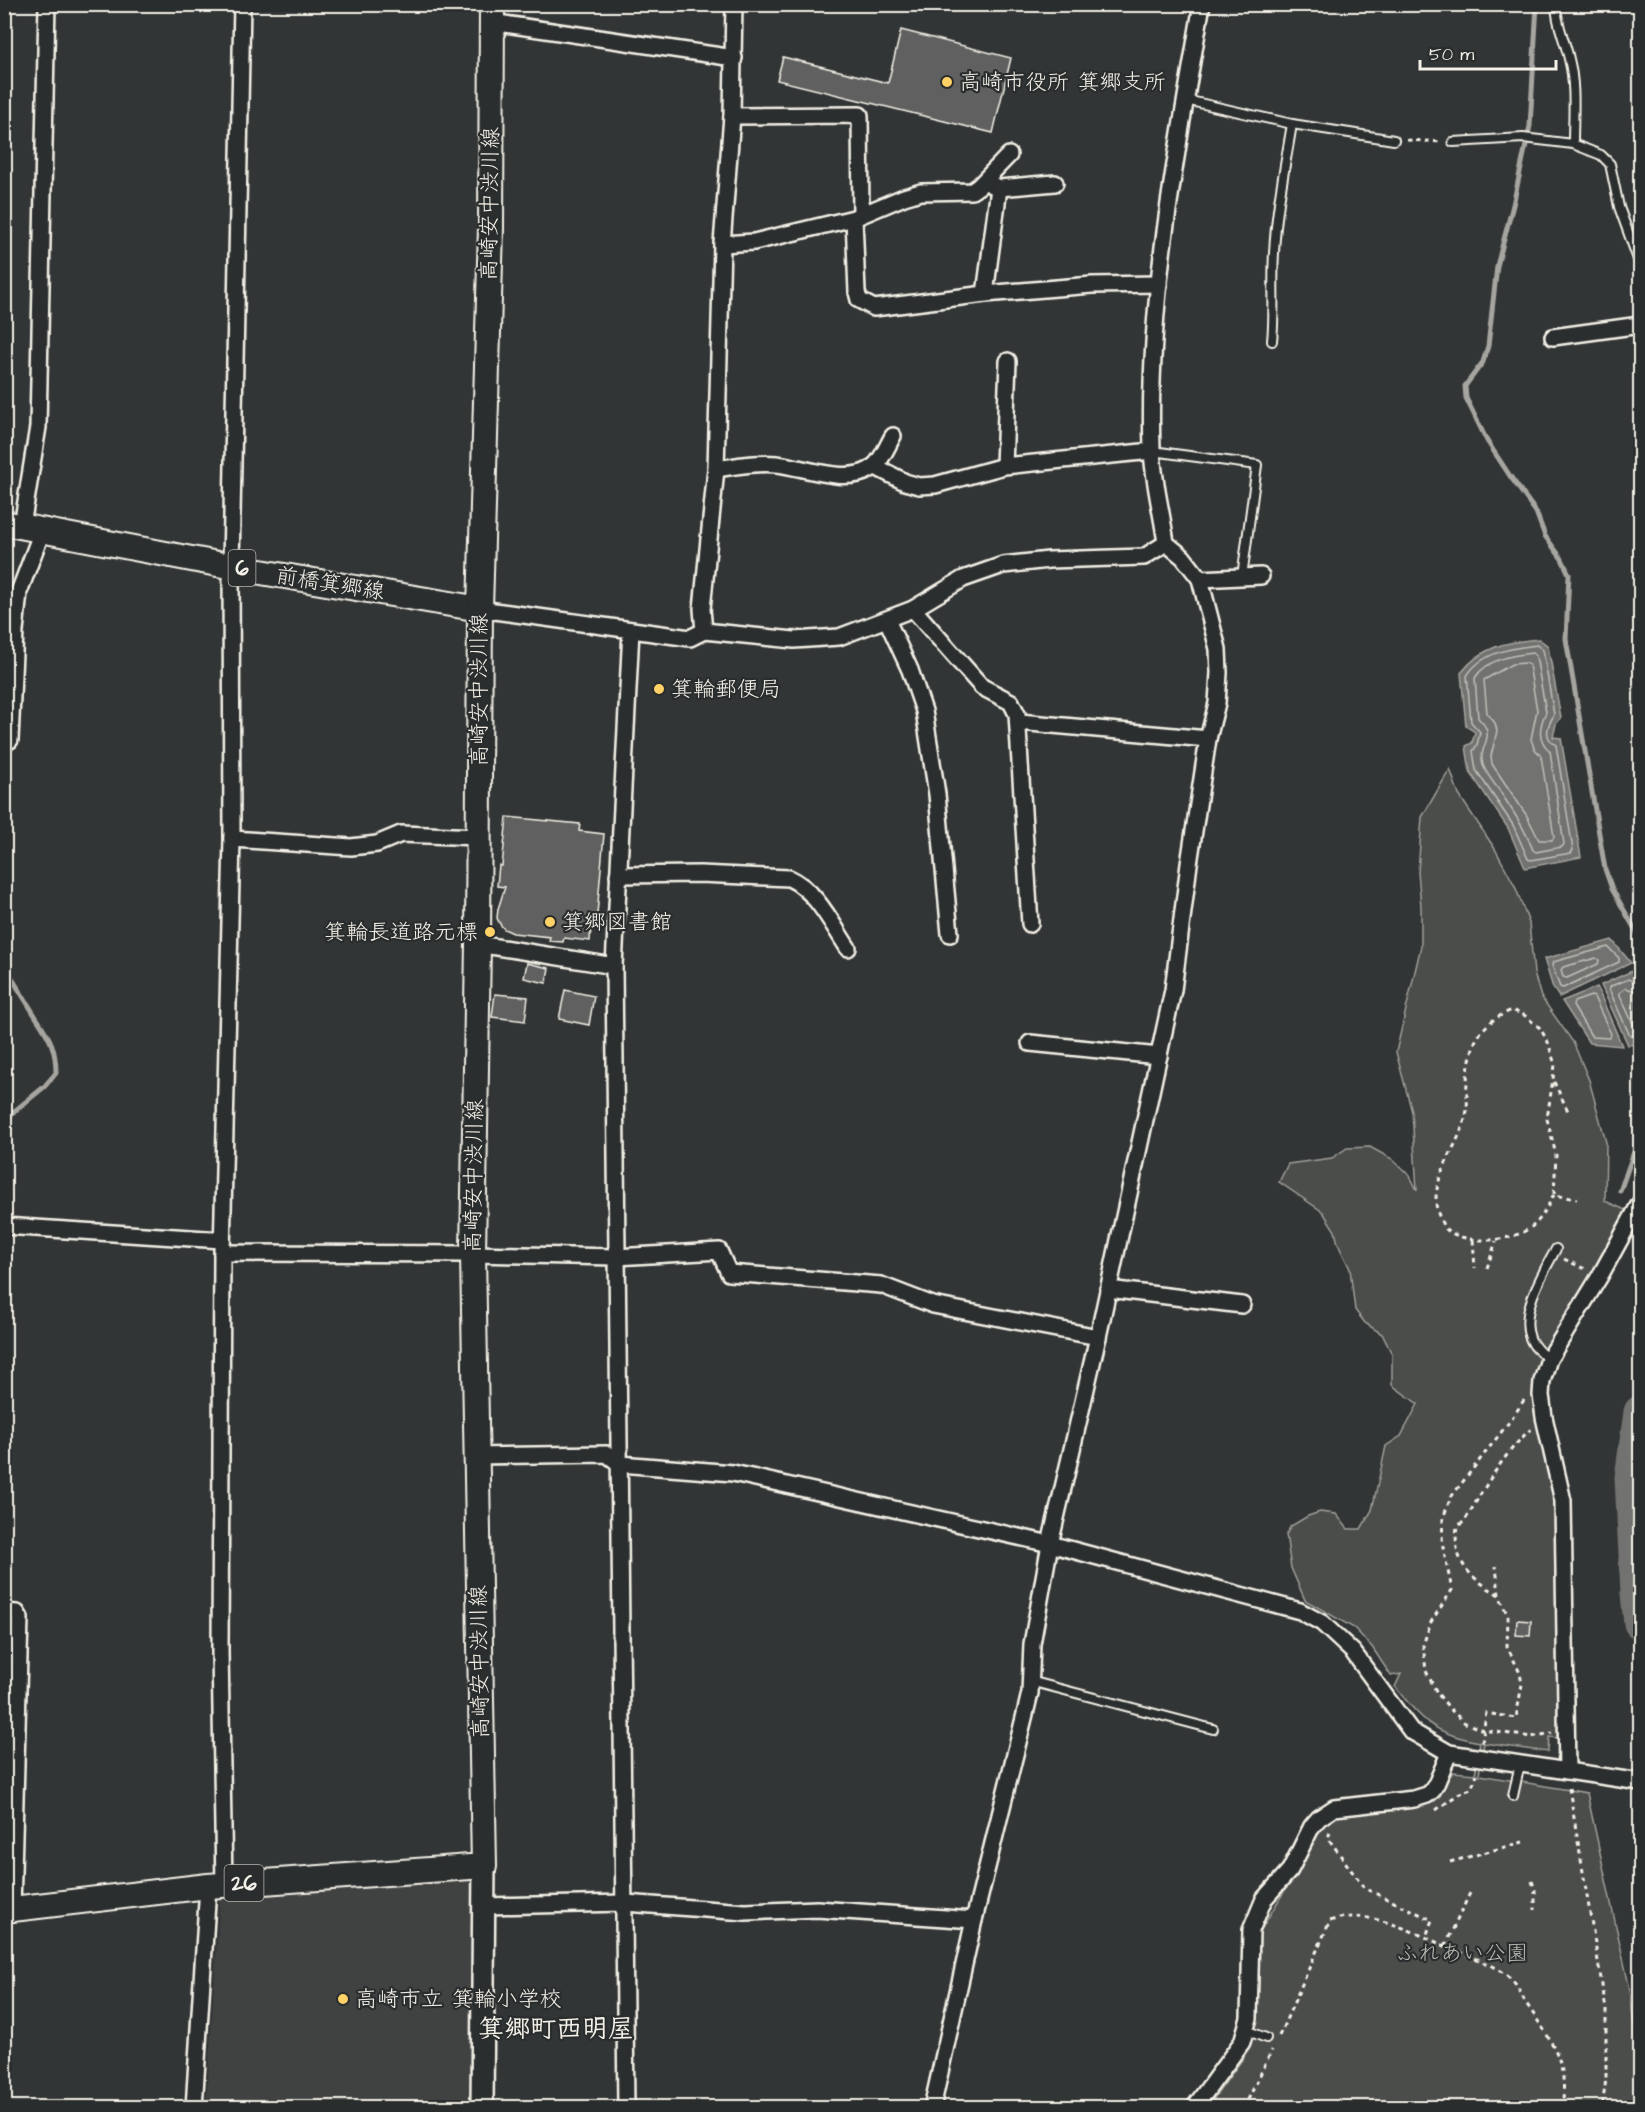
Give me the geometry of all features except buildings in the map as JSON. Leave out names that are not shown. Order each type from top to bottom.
[{"type":"main road","name":"高崎安中渋川線","points":[[484,1866],[473,1254],[480,609],[491,228],[491,13]]},
{"type":"main road","name":"前橋箕郷線","points":[[22,527],[480,609]]},
{"type":"main road","name":"26","points":[[8,1910],[216,1885],[484,1866]]},
{"type":"main road","points":[[482,2108],[484,1866]]},
{"type":"street","points":[[10,740],[19,592],[38,542],[22,527],[38,427],[47,4]]},
{"type":"street","points":[[194,2108],[216,1885],[222,1247],[232,839],[231,566],[242,4]]},
{"type":"street","points":[[704,631],[702,609],[716,469],[722,244],[732,116],[734,4]]},
{"type":"street","points":[[932,2108],[974,1920],[1026,1714],[1032,1644],[1050,1544],[1098,1337],[1173,990],[1208,739],[1217,703],[1218,649],[1200,579],[1182,557],[1166,543],[1152,450],[1151,363],[1159,284],[1202,4]]},
{"type":"street","points":[[491,13],[734,58]]},
{"type":"street","points":[[732,116],[860,115],[857,292],[859,300],[865,305],[874,308],[985,294],[1092,285],[1159,284]]},
{"type":"street","points":[[722,244],[754,242],[858,216],[921,192],[972,191],[985,181],[1009,155]]},
{"type":"street","points":[[985,181],[999,188],[1055,183]]},
{"type":"street","points":[[985,294],[999,188]]},
{"type":"street","points":[[1553,337],[1641,325]]},
{"type":"street","points":[[1004,466],[1008,362]]},
{"type":"street","points":[[716,469],[777,464],[829,475],[847,475],[868,471],[874,466],[893,436]]},
{"type":"street","points":[[874,466],[905,482],[919,486],[935,485],[1004,466],[1152,450]]},
{"type":"street","points":[[480,609],[690,638],[704,631],[794,640],[839,637],[913,609],[963,579],[1003,566],[1049,560],[1144,557],[1166,543]]},
{"type":"street","points":[[1200,579],[1261,576]]},
{"type":"street","points":[[913,609],[982,687],[1011,702],[1017,714],[1030,924]]},
{"type":"street","points":[[888,620],[910,670],[924,711],[937,794],[950,934]]},
{"type":"street","points":[[626,2108],[614,966],[631,630]]},
{"type":"street","points":[[1019,722],[1208,739]]},
{"type":"street","points":[[232,839],[351,847],[377,844],[401,834],[479,837]]},
{"type":"street","points":[[618,875],[700,874],[789,878],[808,890],[848,948]]},
{"type":"street","points":[[478,944],[614,966]]},
{"type":"street","points":[[1030,1043],[1159,1056]]},
{"type":"street","points":[[1571,1776],[1563,1501],[1544,1417],[1542,1389],[1549,1359],[1604,1270],[1641,1203]]},
{"type":"street","points":[[4,1226],[222,1247],[616,1257],[719,1251],[729,1273],[881,1285],[933,1305],[1098,1337]]},
{"type":"street","points":[[1108,1289],[1242,1305]]},
{"type":"street","points":[[476,1456],[607,1454],[620,1464],[733,1473],[1050,1544],[1300,1611],[1322,1623],[1353,1652],[1411,1731],[1449,1753],[1520,1764],[1571,1776],[1641,1782]]},
{"type":"street","points":[[4,1612],[17,1613],[20,1618],[8,1910]]},
{"type":"street","points":[[1194,2108],[1242,2042],[1249,2018],[1251,1930],[1264,1899],[1290,1870],[1311,1826],[1334,1808],[1415,1804],[1432,1791],[1449,1753]]},
{"type":"street","points":[[485,1906],[625,1903],[745,1911],[817,1909],[974,1920]]},
{"type":"lane","points":[[1556,4],[1556,17],[1569,60],[1573,93],[1573,144]]},
{"type":"lane","points":[[1186,100],[1292,124],[1394,140]]},
{"type":"lane","points":[[1272,341],[1277,214],[1292,124]]},
{"type":"lane","points":[[1453,142],[1523,138],[1573,144],[1601,154],[1610,164],[1619,207],[1641,265]]},
{"type":"lane","points":[[1152,450],[1257,465],[1242,577]]},
{"type":"lane","points":[[1549,1359],[1536,1349],[1529,1335],[1528,1316],[1537,1284],[1556,1249]]},
{"type":"lane","points":[[1030,1681],[1213,1729]]},
{"type":"lane","points":[[1513,1796],[1520,1764]]},
{"type":"lane","points":[[1245,2030],[1266,2038]]},
{"type":"path","points":[[1394,140],[1453,142]]},
{"type":"path","points":[[1639,690],[1641,652]]},
{"type":"path","points":[[1512,1010],[1524,1015],[1540,1028],[1548,1042],[1555,1065],[1546,1119],[1556,1155],[1554,1195],[1534,1225],[1522,1233],[1503,1240],[1473,1239],[1449,1232],[1444,1227],[1437,1210],[1436,1190],[1467,1110],[1467,1080],[1475,1043],[1485,1026],[1499,1015],[1512,1010]]},
{"type":"path","points":[[1553,1080],[1569,1113]]},
{"type":"path","points":[[1554,1195],[1577,1199]]},
{"type":"path","points":[[1473,1239],[1475,1268]]},
{"type":"path","points":[[1487,1268],[1496,1240]]},
{"type":"path","points":[[1564,1259],[1577,1265]]},
{"type":"path","points":[[1542,1389],[1532,1389],[1514,1418],[1450,1497],[1443,1518],[1442,1542],[1452,1590],[1428,1629],[1423,1645],[1426,1671],[1437,1693],[1465,1723],[1483,1730],[1531,1737],[1553,1733]]},
{"type":"path","points":[[1499,1595],[1469,1574],[1457,1554],[1457,1526],[1464,1522],[1494,1471],[1520,1438],[1533,1427]]},
{"type":"path","points":[[1481,1747],[1486,1713],[1516,1718],[1522,1684],[1520,1673],[1507,1646],[1508,1617],[1499,1595],[1496,1566]]},
{"type":"path","points":[[1471,1789],[1478,1769]]},
{"type":"path","points":[[1571,1776],[1606,2009],[1606,2079],[1602,2108]]},
{"type":"path","points":[[1330,1830],[1328,1838],[1364,1888],[1432,1920],[1426,1938]]},
{"type":"path","points":[[1450,1862],[1523,1842]]},
{"type":"path","points":[[1532,1881],[1535,1910]]},
{"type":"path","points":[[1445,1946],[1470,1893]]},
{"type":"path","points":[[1244,2108],[1330,1921],[1340,1917],[1355,1917],[1400,1925],[1497,1968],[1512,1978],[1557,2053],[1565,2084],[1562,2108]]},
{"type":"shaded area","name":"高崎市立 箕輪小学校","points":[[473,1879],[471,2101],[437,2108],[206,2107],[220,1897]]},
{"type":"green space","name":"ふれあい公園","points":[[1450,769],[1459,795],[1495,849],[1515,886],[1529,923],[1534,973],[1541,997],[1573,1042],[1589,1080],[1606,1142],[1605,1201],[1630,1212],[1537,1375],[1555,1493],[1557,1738],[1549,1737],[1548,1752],[1484,1743],[1479,1775],[1587,1793],[1630,1990],[1637,2052],[1633,2107],[1207,2108],[1244,2057],[1253,2032],[1256,1948],[1260,1931],[1296,1872],[1320,1824],[1340,1813],[1438,1794],[1453,1772],[1475,1774],[1480,1742],[1451,1735],[1431,1725],[1395,1687],[1401,1674],[1391,1676],[1372,1647],[1354,1628],[1305,1600],[1291,1568],[1286,1534],[1291,1526],[1320,1512],[1336,1514],[1348,1529],[1361,1529],[1372,1510],[1386,1446],[1401,1436],[1418,1404],[1392,1385],[1392,1354],[1382,1334],[1365,1323],[1355,1310],[1350,1269],[1338,1244],[1335,1231],[1323,1212],[1279,1182],[1288,1164],[1332,1158],[1347,1148],[1370,1147],[1392,1159],[1410,1176],[1417,1190],[1412,1112],[1396,1052],[1421,946],[1418,872],[1422,817]]},
{"type":"water","points":[[1539,639],[1548,646],[1561,718],[1556,724],[1553,737],[1561,738],[1581,857],[1525,868],[1508,828],[1470,772],[1466,746],[1472,743],[1475,732],[1466,726],[1461,673],[1486,651],[1505,644]]},
{"type":"water","points":[[1612,940],[1631,963],[1559,997],[1553,988],[1544,959]]},
{"type":"water","points":[[1634,970],[1640,985],[1640,1036],[1637,1044],[1628,1045],[1601,985]]},
{"type":"water","points":[[1597,987],[1622,1046],[1589,1043],[1562,1001]]},
{"type":"waterway","points":[[1537,4],[1530,126],[1497,266],[1488,346],[1483,362],[1465,386],[1466,398],[1487,441],[1536,512],[1545,536],[1562,559],[1569,574],[1566,639],[1605,869],[1612,889],[1640,938]]},
{"type":"waterway","points":[[4,965],[49,1039],[56,1062],[56,1073],[44,1087],[11,1114],[4,1146]]},
{"type":"waterway","points":[[1620,1191],[1640,1135]]},
{"type":"waterway","points":[[1640,1412],[1631,1478],[1640,1623]]},
{"type":"place","name":"高崎市役所 箕郷支所","points":[[947,82]]},
{"type":"place","name":"箕輪郵便局","points":[[659,689]]},
{"type":"place","name":"箕郷図書館","points":[[550,922]]},
{"type":"place","name":"箕輪長道路元標","points":[[490,932]]},
{"type":"place","name":"高崎市立 箕輪小学校","points":[[343,1999]]},
{"type":"district","name":"箕郷町西明屋","points":[[556,2029]]}]
